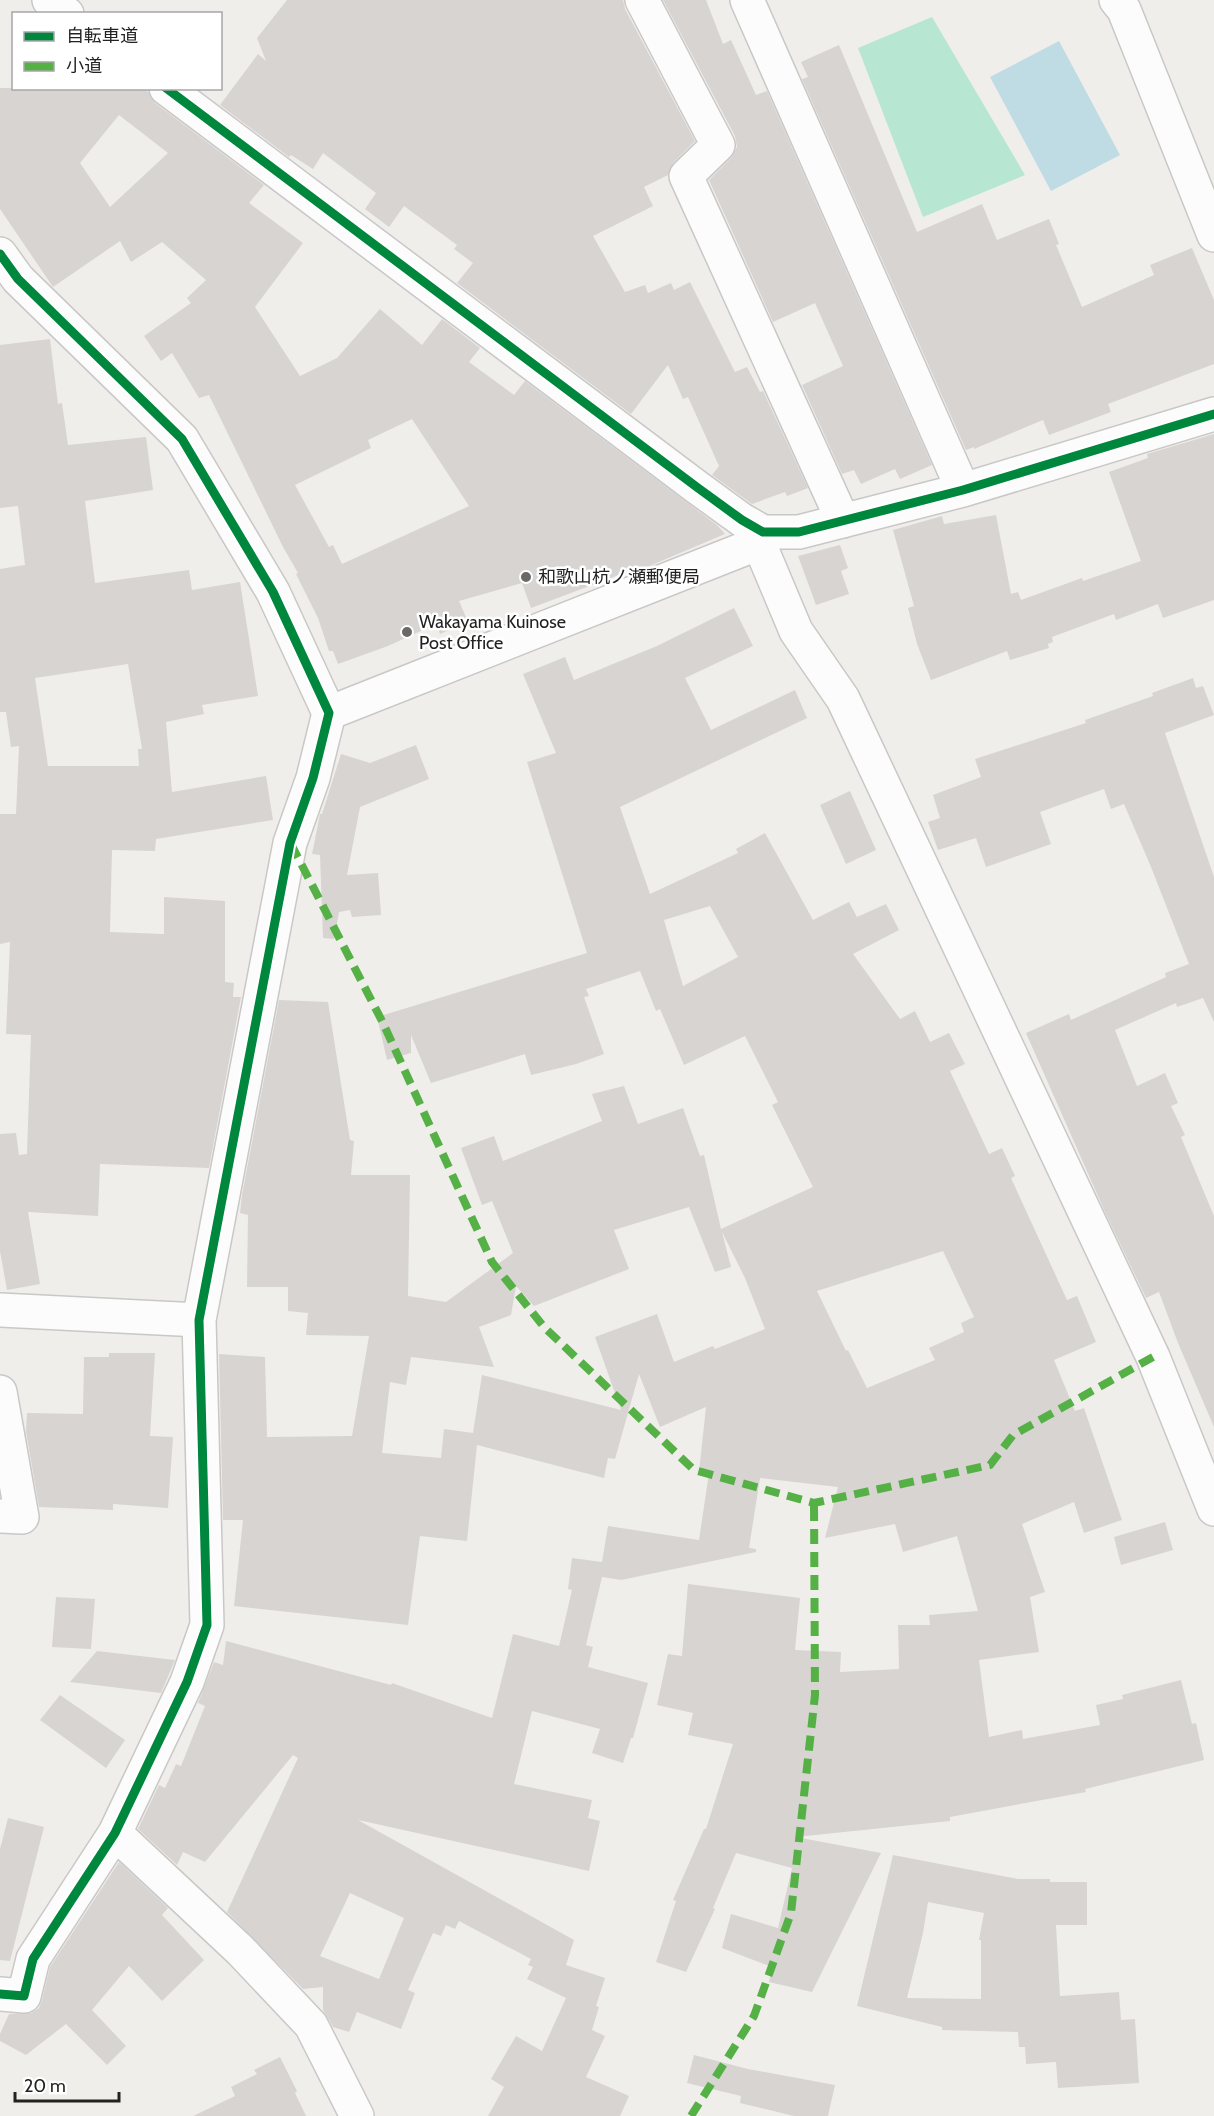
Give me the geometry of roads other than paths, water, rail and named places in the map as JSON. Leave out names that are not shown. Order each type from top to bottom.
[{"type":"street","points":[[49,0],[64,12]]},
{"type":"street","points":[[642,0],[718,145],[686,176],[843,521]]},
{"type":"street","points":[[747,0],[963,490]]},
{"type":"street","points":[[1116,0],[1124,10],[1214,235]]},
{"type":"street","points":[[168,90],[742,519],[761,537],[796,631],[843,699],[1153,1358],[1214,1509]]},
{"type":"street","points":[[0,1994],[24,1996],[33,1959],[115,1833],[187,1682],[207,1625],[199,1320],[290,843],[313,777],[329,713],[273,591],[183,440],[6,272]]},
{"type":"street","points":[[329,713],[761,537],[799,532],[963,490],[1214,414]]},
{"type":"street","points":[[0,1310],[199,1320]]},
{"type":"street","points":[[0,1392],[22,1517],[0,1516]]},
{"type":"street","points":[[115,1833],[240,1950],[311,2025],[357,2116]]},
{"type":"water","points":[[1059,41],[1120,155],[1051,191],[990,77]]},
{"type":"place","name":"和歌山杭ノ瀬郵便局","points":[[526,577]]},
{"type":"place","name":"Wakayama Kuinose Post Office","points":[[407,632]]}]
